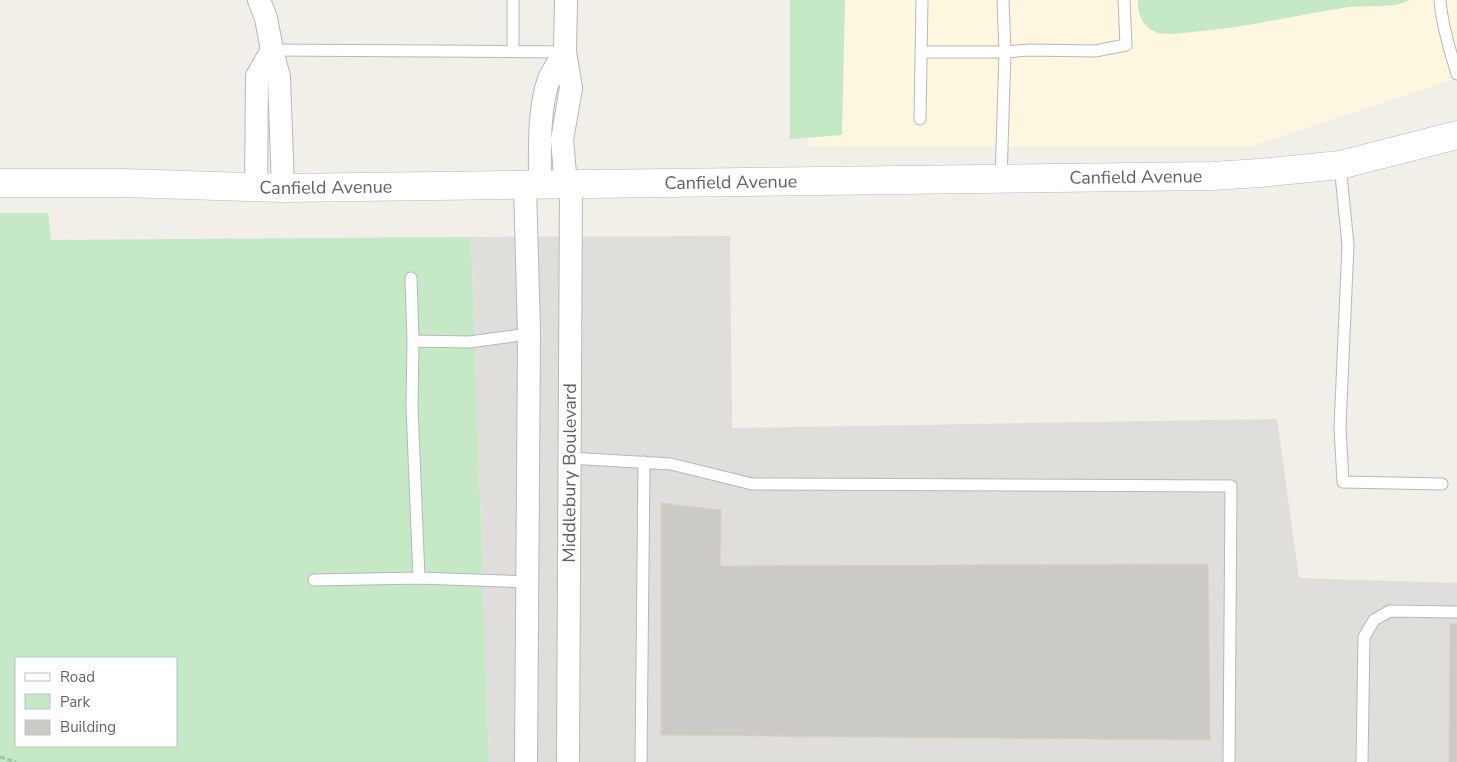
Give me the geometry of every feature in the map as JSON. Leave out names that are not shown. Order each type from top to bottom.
[{"type":"street","points":[[259,0],[266,18],[279,77],[283,188]]},
{"type":"street","points":[[526,762],[529,334],[550,185],[562,140],[571,88],[565,52],[566,0]]},
{"type":"street","points":[[256,188],[257,76],[272,50]]},
{"type":"street","name":"Canfield Avenue","points":[[0,183],[122,183],[283,188],[1212,176],[1340,165],[1457,135]]},
{"type":"street","name":"Middlebury Boulevard","points":[[550,185],[569,458],[568,762]]},
{"type":"lane","points":[[513,0],[513,52]]},
{"type":"lane","points":[[920,118],[922,0]]},
{"type":"lane","points":[[1002,180],[1005,52],[1003,0]]},
{"type":"lane","points":[[921,52],[1095,51],[1126,46],[1124,0]]},
{"type":"lane","points":[[1440,0],[1447,38],[1457,74]]},
{"type":"lane","points":[[272,50],[565,52]]},
{"type":"lane","points":[[1340,165],[1348,245],[1340,427],[1342,482],[1442,484]]},
{"type":"lane","points":[[411,278],[413,341],[412,407],[419,578]]},
{"type":"lane","points":[[413,341],[469,342],[529,334]]},
{"type":"lane","points":[[569,458],[671,464],[752,484],[1230,486],[1229,762]]},
{"type":"lane","points":[[641,762],[644,462]]},
{"type":"lane","points":[[314,580],[419,578],[527,582]]},
{"type":"lane","points":[[1362,762],[1364,637],[1374,620],[1390,612],[1457,612]]},
{"type":"path","points":[[0,757],[16,762]]},
{"type":"shaded area","points":[[809,0],[1457,0],[1457,78],[1248,147],[808,147]]},
{"type":"shaded area","points":[[730,236],[732,428],[1277,419],[1299,578],[1457,583],[1457,762],[489,762],[471,237]]},
{"type":"green space","points":[[790,0],[845,0],[842,135],[790,139]]},
{"type":"green space","points":[[1138,0],[1410,0],[1394,5],[1351,7],[1230,28],[1167,34],[1158,33],[1148,28],[1140,15]]},
{"type":"green space","points":[[0,213],[48,213],[51,240],[471,237],[489,762],[0,762]]},
{"type":"building","points":[[661,503],[721,510],[720,566],[1208,564],[1210,740],[661,735]]},
{"type":"building","points":[[1450,624],[1457,624],[1457,762],[1449,762]]}]
